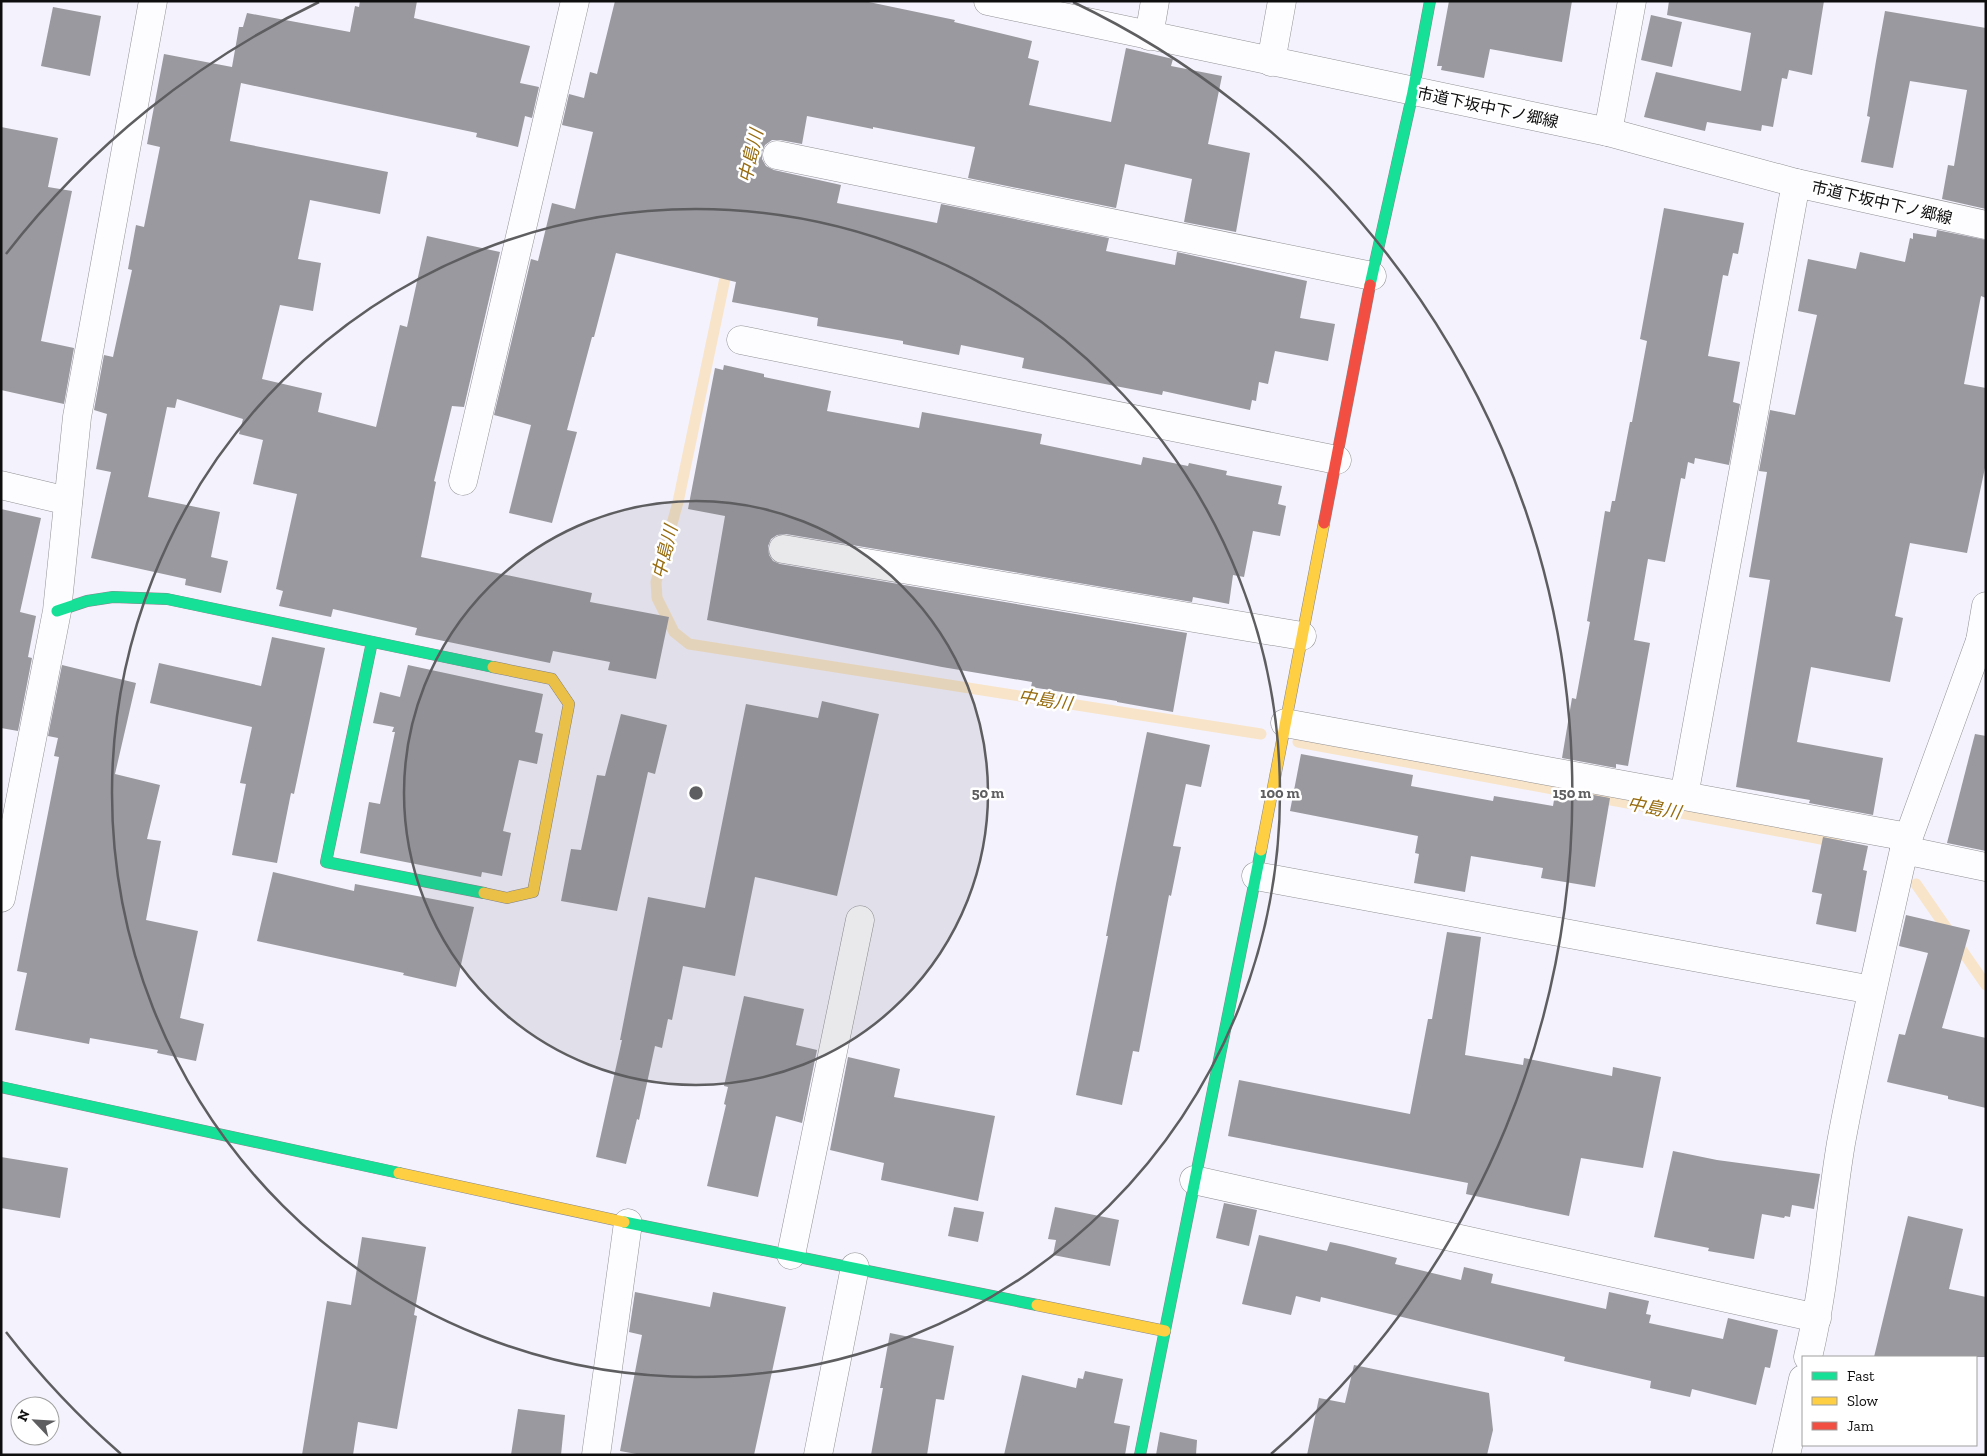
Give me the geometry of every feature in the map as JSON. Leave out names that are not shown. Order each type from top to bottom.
[{"type":"street","points":[[1,898],[57,611],[82,389],[153,1]]},
{"type":"street","points":[[463,481],[575,1]]},
{"type":"street","name":"市道下坂中下ノ郷線","points":[[988,1],[1608,132],[1796,183],[1986,225]]},
{"type":"street","points":[[1149,36],[1155,1]]},
{"type":"street","points":[[1271,62],[1282,1]]},
{"type":"street","points":[[1140,1455],[1256,876],[1372,276],[1413,92],[1430,1]]},
{"type":"street","points":[[1608,132],[1632,1]]},
{"type":"street","points":[[777,155],[1372,276]]},
{"type":"street","points":[[1684,796],[1796,183]]},
{"type":"street","points":[[741,340],[1337,460]]},
{"type":"street","points":[[1,485],[68,501]]},
{"type":"street","points":[[783,549],[1302,636]]},
{"type":"street","points":[[57,611],[87,601],[113,597],[168,599],[552,679],[569,704],[533,892],[507,898],[326,862],[372,642]]},
{"type":"street","points":[[1808,1356],[1817,1318],[1841,1145],[1872,990],[1906,844],[1983,642],[1986,606]]},
{"type":"street","points":[[1285,723],[1684,796],[1906,844],[1986,867]]},
{"type":"street","points":[[1256,876],[1872,990]]},
{"type":"street","points":[[792,1255],[860,920]]},
{"type":"street","points":[[1,1087],[628,1223],[1166,1331]]},
{"type":"street","points":[[1194,1180],[1817,1318]]},
{"type":"street","points":[[596,1455],[628,1223]]},
{"type":"street","points":[[818,1455],[854,1267]]},
{"type":"street","points":[[1786,1455],[1802,1384]]},
{"type":"building","points":[[360,1],[417,1],[414,18],[530,46],[520,83],[539,87],[532,118],[525,116],[518,147],[476,137],[477,133],[241,83],[230,141],[388,172],[380,214],[310,200],[298,259],[321,263],[313,311],[280,305],[262,379],[322,393],[318,412],[376,427],[400,325],[407,327],[427,236],[500,252],[464,407],[452,406],[434,481],[436,482],[421,557],[592,593],[590,602],[669,617],[656,679],[608,670],[610,662],[553,651],[550,663],[415,635],[417,628],[333,609],[331,617],[279,606],[283,591],[276,589],[297,494],[253,484],[263,440],[239,434],[243,419],[177,399],[175,408],[167,407],[148,497],[220,512],[211,557],[228,561],[221,593],[185,585],[186,579],[91,558],[111,472],[96,469],[107,414],[94,410],[104,355],[113,357],[132,270],[128,269],[136,225],[144,227],[160,147],[147,144],[164,54],[232,67],[239,27],[243,27],[247,13],[350,32],[355,6],[359,7]]},
{"type":"building","points":[[615,1],[864,1],[955,20],[954,22],[1032,41],[1028,58],[1039,61],[1029,105],[1111,122],[1126,48],[1173,59],[1171,66],[1222,76],[1208,144],[1250,153],[1236,232],[1184,222],[1192,179],[1125,164],[1116,208],[968,178],[975,147],[807,116],[802,144],[772,140],[765,145],[762,159],[766,166],[774,170],[841,185],[837,203],[937,223],[941,204],[1109,238],[1106,251],[1175,265],[1177,252],[1307,281],[1300,318],[1335,324],[1328,361],[1275,351],[1268,384],[1259,382],[1256,401],[1252,400],[1250,410],[1163,391],[1162,395],[1022,368],[1024,358],[961,345],[959,355],[903,344],[903,341],[817,326],[818,318],[732,302],[736,282],[616,253],[567,430],[577,432],[552,523],[509,513],[531,425],[494,415],[531,259],[538,261],[552,203],[575,209],[593,132],[562,125],[569,94],[584,98],[590,72],[597,74]]},
{"type":"building","points":[[1449,1],[1572,1],[1562,62],[1490,49],[1484,78],[1441,70],[1442,66],[1437,66]]},
{"type":"building","points":[[1669,1],[1824,1],[1812,75],[1789,70],[1787,79],[1782,78],[1773,127],[1762,125],[1761,131],[1707,122],[1705,131],[1644,117],[1656,72],[1741,91],[1751,33],[1667,15]]},
{"type":"building","points":[[53,7],[101,16],[90,76],[41,66]]},
{"type":"building","points":[[1885,11],[1986,28],[1986,209],[1942,199],[1948,165],[1954,166],[1967,90],[1910,81],[1893,168],[1861,162],[1870,117],[1867,116]]},
{"type":"building","points":[[1651,15],[1682,22],[1672,67],[1641,60]]},
{"type":"building","points":[[1,127],[58,138],[48,187],[72,191],[41,341],[74,348],[64,404],[1,390]]},
{"type":"building","points":[[1664,208],[1744,223],[1738,254],[1733,253],[1728,276],[1723,275],[1708,356],[1740,362],[1733,402],[1740,404],[1729,465],[1695,458],[1694,464],[1688,462],[1685,479],[1681,478],[1665,562],[1648,559],[1634,640],[1650,643],[1628,766],[1616,764],[1616,768],[1562,758],[1572,698],[1576,699],[1590,622],[1587,621],[1605,511],[1610,512],[1612,501],[1615,501],[1630,422],[1632,422],[1647,341],[1640,339]]},
{"type":"building","points":[[1937,230],[1986,240],[1986,298],[1981,296],[1964,384],[1986,388],[1986,463],[1967,553],[1910,543],[1895,616],[1903,618],[1890,682],[1811,667],[1797,742],[1883,758],[1873,815],[1809,803],[1810,800],[1736,787],[1770,580],[1749,577],[1767,472],[1759,471],[1770,410],[1795,415],[1817,315],[1798,311],[1808,259],[1856,269],[1860,252],[1905,262],[1910,238],[1913,239],[1913,233],[1936,237]]},
{"type":"building","points":[[724,365],[764,374],[764,377],[831,391],[827,411],[919,428],[922,412],[1042,434],[1040,444],[1141,465],[1143,457],[1188,466],[1189,463],[1227,471],[1226,475],[1282,486],[1278,504],[1286,506],[1280,536],[1253,531],[1244,577],[1233,575],[1229,604],[1193,597],[1192,602],[786,534],[777,535],[771,539],[768,546],[769,555],[773,561],[780,564],[1187,633],[1173,712],[1031,687],[1032,682],[942,667],[707,620],[725,516],[688,509],[715,368],[723,370]]},
{"type":"building","points":[[1,509],[41,518],[20,612],[36,616],[28,657],[32,658],[18,731],[1,728]]},
{"type":"building","points":[[272,637],[325,648],[294,794],[291,793],[277,863],[232,855],[246,784],[240,783],[252,727],[150,703],[159,663],[261,686]]},
{"type":"building","points":[[62,665],[136,683],[115,774],[160,785],[147,839],[161,841],[146,920],[198,931],[180,1018],[204,1024],[196,1061],[157,1053],[158,1050],[90,1038],[89,1044],[15,1030],[27,973],[17,971],[59,757],[54,756],[58,738],[48,736]]},
{"type":"building","points":[[408,665],[543,694],[535,732],[543,734],[537,764],[519,760],[503,831],[511,833],[502,876],[482,872],[481,877],[360,853],[369,802],[380,804],[395,732],[392,732],[394,727],[373,723],[380,692],[400,697]]},
{"type":"building","points":[[822,701],[879,714],[837,896],[755,877],[735,976],[683,966],[672,1020],[668,1019],[662,1048],[655,1046],[639,1120],[637,1119],[626,1164],[596,1157],[622,1040],[620,1040],[648,897],[705,908],[746,704],[818,718]]},
{"type":"building","points":[[621,714],[667,725],[655,774],[648,772],[617,911],[561,901],[571,849],[581,850],[597,775],[605,776]]},
{"type":"building","points":[[1147,732],[1210,745],[1201,787],[1186,784],[1173,846],[1181,847],[1171,896],[1169,895],[1139,1052],[1133,1051],[1122,1105],[1076,1095]]},
{"type":"building","points":[[1975,734],[1986,736],[1986,851],[1947,843]]},
{"type":"building","points":[[1301,754],[1413,775],[1411,786],[1493,801],[1494,796],[1553,806],[1556,788],[1610,798],[1595,887],[1541,878],[1543,868],[1471,856],[1465,892],[1414,883],[1419,854],[1415,853],[1418,836],[1290,811]]},
{"type":"building","points":[[1823,837],[1868,846],[1863,870],[1867,871],[1856,932],[1816,924],[1822,894],[1812,892]]},
{"type":"building","points":[[273,872],[354,891],[355,884],[474,907],[456,987],[403,975],[404,973],[257,941]]},
{"type":"building","points":[[1906,915],[1970,930],[1942,1028],[1986,1038],[1986,1108],[1948,1099],[1948,1096],[1887,1082],[1899,1034],[1905,1035],[1928,953],[1899,946]]},
{"type":"building","points":[[1447,932],[1481,937],[1465,1055],[1523,1065],[1524,1058],[1612,1076],[1613,1067],[1661,1077],[1643,1168],[1581,1158],[1569,1216],[1466,1194],[1468,1183],[1228,1136],[1239,1080],[1410,1114],[1428,1019],[1432,1019]]},
{"type":"building","points":[[744,996],[804,1009],[796,1045],[817,1050],[802,1123],[776,1116],[758,1197],[707,1186],[726,1105],[724,1104],[728,1087],[724,1086]]},
{"type":"building","points":[[848,1057],[900,1069],[894,1097],[995,1116],[978,1201],[881,1180],[884,1163],[830,1150]]},
{"type":"building","points":[[1673,1151],[1717,1160],[1820,1174],[1814,1209],[1792,1205],[1790,1217],[1785,1216],[1784,1218],[1762,1214],[1754,1259],[1708,1251],[1709,1248],[1654,1237]]},
{"type":"building","points":[[1,1157],[68,1168],[60,1218],[1,1208]]},
{"type":"building","points":[[1224,1203],[1257,1210],[1249,1246],[1216,1238]]},
{"type":"building","points":[[954,1207],[984,1212],[978,1242],[948,1236]]},
{"type":"building","points":[[1055,1207],[1119,1220],[1110,1266],[1053,1255],[1056,1240],[1048,1239]]},
{"type":"building","points":[[1908,1216],[1963,1229],[1949,1289],[1986,1297],[1986,1357],[1874,1356]]},
{"type":"building","points":[[1259,1235],[1327,1251],[1330,1242],[1345,1245],[1397,1258],[1395,1264],[1461,1280],[1464,1267],[1493,1274],[1491,1283],[1606,1309],[1609,1292],[1649,1301],[1646,1314],[1651,1315],[1649,1323],[1723,1339],[1728,1318],[1778,1330],[1770,1368],[1765,1367],[1756,1405],[1692,1389],[1690,1397],[1650,1388],[1651,1381],[1564,1361],[1565,1357],[1321,1297],[1320,1302],[1296,1296],[1291,1315],[1242,1304]]},
{"type":"building","points":[[362,1237],[426,1247],[414,1315],[417,1316],[397,1429],[358,1422],[353,1455],[302,1455],[327,1301],[351,1305]]},
{"type":"building","points":[[635,1292],[710,1307],[713,1292],[786,1307],[754,1455],[642,1455],[620,1451],[642,1335],[629,1332]]},
{"type":"building","points":[[890,1333],[954,1346],[944,1400],[936,1399],[927,1455],[871,1455],[883,1388],[880,1388]]},
{"type":"building","points":[[1354,1365],[1489,1393],[1493,1430],[1487,1455],[1307,1455],[1319,1398],[1345,1403]]},
{"type":"building","points":[[1085,1371],[1123,1379],[1114,1423],[1130,1426],[1125,1455],[1004,1455],[1022,1375],[1076,1388],[1078,1378],[1083,1379]]},
{"type":"building","points":[[518,1409],[565,1415],[561,1455],[511,1455]]},
{"type":"building","points":[[1160,1432],[1197,1440],[1196,1455],[1156,1455]]},
{"type":"waterway","name":"中島川","points":[[728,264],[678,502],[656,582],[657,598],[674,632],[689,644],[1261,734]]},
{"type":"waterway","name":"中島川","points":[[1298,742],[1569,792]]},
{"type":"waterway","name":"中島川","points":[[1595,797],[1837,842]]},
{"type":"waterway","points":[[1916,884],[1986,985]]},
{"type":"traffic: fast","points":[[1370,285],[1413,92],[1430,1]]},
{"type":"traffic: fast","points":[[57,611],[87,601],[113,597],[167,599],[493,667]]},
{"type":"traffic: fast","points":[[372,642],[326,862],[484,893]]},
{"type":"traffic: fast","points":[[1140,1455],[1261,850]]},
{"type":"traffic: fast","points":[[1,1087],[399,1173]]},
{"type":"traffic: fast","points":[[624,1222],[1037,1305]]},
{"type":"traffic: slow","points":[[1261,850],[1324,523]]},
{"type":"traffic: slow","points":[[484,893],[507,898],[533,892],[569,704],[552,679],[493,667]]},
{"type":"traffic: slow","points":[[399,1173],[624,1222]]},
{"type":"traffic: slow","points":[[1037,1305],[1165,1331]]},
{"type":"traffic: jam","points":[[1324,523],[1370,285]]}]
